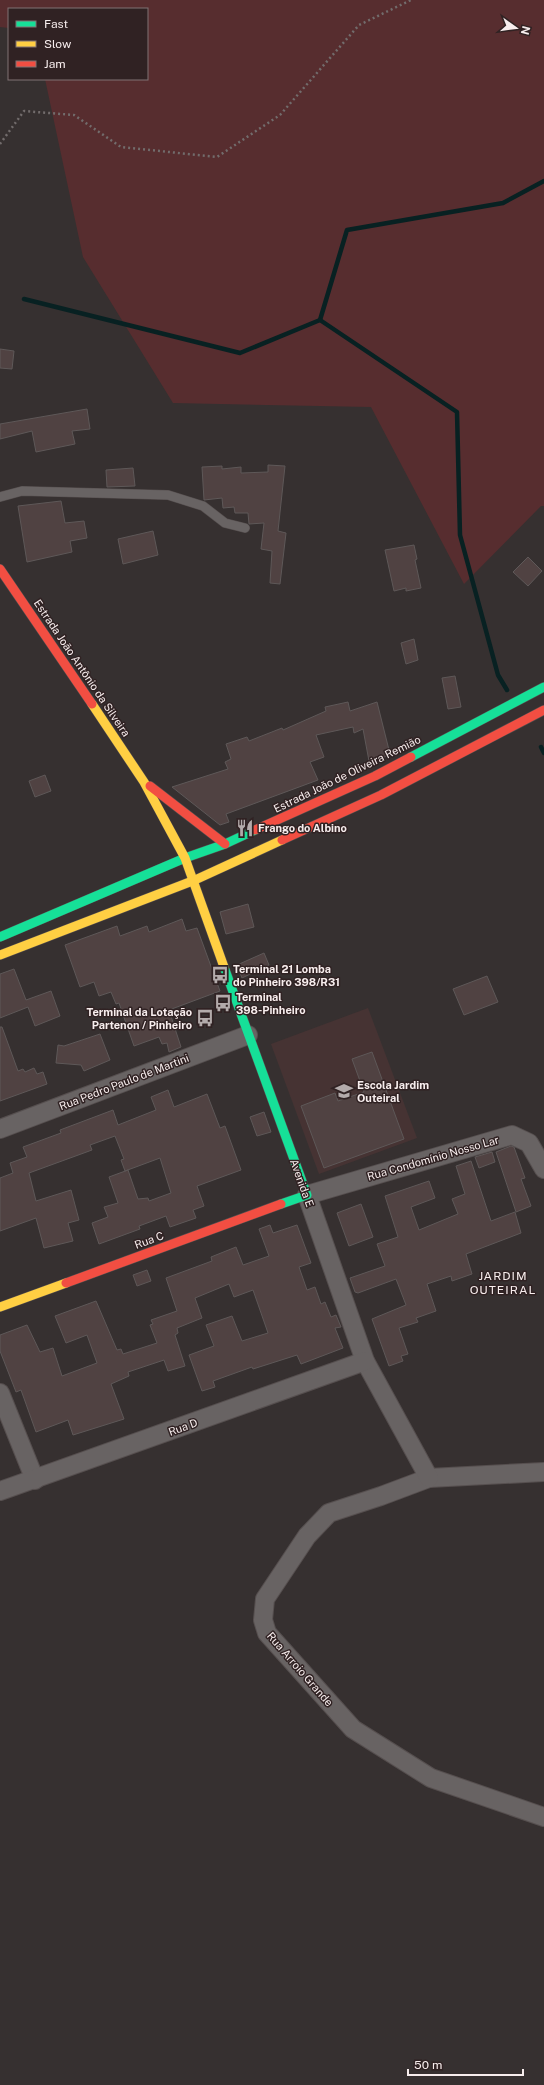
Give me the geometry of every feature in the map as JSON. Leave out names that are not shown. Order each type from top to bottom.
[{"type":"main road","name":"Estrada João Antônio da Silveira","points":[[0,569],[62,658],[144,782],[185,858],[194,880]]},
{"type":"main road","name":"Estrada João de Oliveira Remião","points":[[0,937],[185,858],[225,844],[375,776],[544,687]]},
{"type":"main road","points":[[0,955],[194,880],[381,795],[544,710]]},
{"type":"main road","name":"Estrada João Antônio da Silveira","points":[[144,782],[225,844]]},
{"type":"main road","points":[[194,880],[223,860],[226,853],[225,844]]},
{"type":"main road","name":"Avenida E","points":[[194,880],[248,1035],[307,1195]]},
{"type":"main road","name":"Rua C","points":[[0,1307],[307,1195]]},
{"type":"street","name":"Rua Pedro Paulo de Martini","points":[[0,1129],[248,1035]]},
{"type":"street","name":"Rua Condomínio Nosso Lar","points":[[307,1195],[512,1135],[529,1143],[544,1169]]},
{"type":"street","name":"Avenida E","points":[[307,1195],[365,1361],[429,1478]]},
{"type":"street","name":"Rua D","points":[[0,1491],[35,1480],[365,1361]]},
{"type":"street","points":[[0,1393],[35,1480]]},
{"type":"street","name":"Rua Arroio Grande","points":[[544,1472],[429,1478],[382,1496],[329,1513],[307,1536],[265,1599],[263,1620],[267,1633],[353,1729],[431,1778],[544,1817]]},
{"type":"lane","points":[[0,497],[22,491],[168,495],[203,506],[225,523],[245,528]]},
{"type":"path","points":[[0,144],[24,111],[74,115],[121,147],[217,157],[280,115],[359,25],[411,0]]},
{"type":"shaded area","points":[[0,0],[544,0],[544,506],[541,506],[464,584],[371,407],[173,403],[83,257],[45,80],[148,80],[148,8],[8,8],[8,28],[0,27]]},
{"type":"shaded area","name":"Escola Jardim Outeiral","points":[[368,1008],[417,1138],[319,1174],[271,1044]]},
{"type":"building","points":[[0,349],[14,351],[12,369],[0,368]]},
{"type":"building","points":[[87,409],[90,429],[72,431],[75,444],[36,452],[32,431],[0,439],[0,424]]},
{"type":"building","points":[[268,465],[285,466],[278,531],[286,533],[280,584],[270,583],[272,551],[261,549],[264,523],[249,524],[248,513],[235,513],[234,507],[223,508],[222,498],[204,500],[202,467],[222,466],[222,469],[241,467],[241,473],[268,472]]},
{"type":"building","points":[[133,468],[135,486],[107,487],[106,470]]},
{"type":"building","points":[[61,501],[65,523],[84,521],[87,538],[70,541],[72,552],[27,562],[18,506]]},
{"type":"building","points":[[153,531],[158,555],[123,564],[118,539]]},
{"type":"building","points":[[414,545],[417,559],[415,560],[421,588],[406,591],[406,588],[394,591],[385,550]]},
{"type":"building","points":[[528,557],[542,571],[528,586],[513,572]]},
{"type":"building","points":[[414,639],[418,660],[406,664],[401,643]]},
{"type":"building","points":[[455,676],[461,707],[448,709],[442,678]]},
{"type":"building","points":[[348,702],[350,711],[377,702],[390,754],[381,759],[369,761],[363,729],[354,733],[353,727],[316,735],[324,757],[310,762],[318,780],[226,814],[229,822],[220,825],[172,787],[228,769],[225,762],[231,759],[226,744],[247,737],[249,741],[282,728],[283,730],[326,711],[325,707]]},
{"type":"building","points":[[45,775],[51,791],[35,797],[29,781]]},
{"type":"building","points":[[248,904],[254,927],[226,934],[220,912]]},
{"type":"building","points":[[182,919],[186,931],[197,928],[220,991],[169,1010],[181,1047],[169,1052],[167,1043],[162,1044],[159,1037],[134,1046],[119,1003],[116,1004],[111,992],[99,996],[94,982],[80,987],[65,945],[117,926],[120,936],[147,926],[149,932]]},
{"type":"building","points":[[264,953],[269,965],[242,978],[237,965]]},
{"type":"building","points":[[14,969],[26,1000],[51,991],[60,1016],[35,1026],[28,1007],[0,1018],[0,974]]},
{"type":"building","points":[[487,976],[498,1002],[464,1015],[453,989]]},
{"type":"building","points":[[0,1027],[2,1027],[18,1071],[23,1069],[25,1072],[34,1068],[37,1074],[43,1072],[47,1084],[0,1101]]},
{"type":"building","points":[[100,1034],[110,1060],[84,1071],[81,1065],[56,1063],[58,1045],[64,1046]]},
{"type":"building","points":[[372,1052],[404,1139],[324,1168],[301,1106],[335,1093],[338,1101],[364,1092],[352,1059]]},
{"type":"building","points":[[168,1090],[174,1107],[207,1094],[220,1128],[225,1126],[241,1170],[197,1186],[204,1206],[193,1210],[196,1218],[170,1227],[166,1216],[139,1226],[140,1229],[99,1244],[92,1223],[108,1217],[104,1207],[118,1203],[109,1177],[128,1170],[138,1199],[148,1198],[149,1201],[171,1193],[160,1158],[125,1171],[121,1160],[124,1159],[115,1136],[90,1145],[92,1150],[29,1173],[36,1201],[71,1190],[79,1220],[68,1223],[73,1241],[44,1248],[36,1218],[0,1231],[0,1178],[13,1173],[10,1163],[27,1157],[23,1147],[61,1133],[60,1130],[113,1110],[118,1125],[156,1110],[151,1097]]},
{"type":"building","points":[[264,1112],[271,1132],[257,1136],[250,1117]]},
{"type":"building","points":[[511,1146],[514,1147],[525,1178],[521,1179],[531,1206],[516,1212],[496,1152]]},
{"type":"building","points":[[492,1152],[495,1162],[479,1168],[475,1157]]},
{"type":"building","points":[[471,1161],[491,1221],[515,1212],[521,1233],[466,1254],[472,1274],[452,1281],[451,1276],[427,1284],[436,1311],[416,1318],[418,1322],[399,1328],[408,1354],[401,1356],[403,1361],[389,1366],[372,1319],[406,1305],[396,1279],[358,1293],[355,1292],[350,1278],[385,1266],[377,1244],[398,1237],[385,1196],[429,1181],[435,1198],[411,1207],[419,1230],[458,1214],[452,1199],[465,1194],[456,1166]]},
{"type":"building","points":[[361,1204],[373,1237],[349,1246],[337,1213]]},
{"type":"building","points":[[270,1225],[273,1233],[297,1225],[311,1263],[299,1267],[307,1290],[315,1287],[321,1304],[325,1302],[331,1317],[336,1315],[341,1327],[335,1328],[343,1348],[301,1364],[297,1355],[253,1369],[252,1367],[213,1381],[215,1387],[202,1391],[189,1355],[214,1346],[206,1325],[232,1316],[242,1341],[268,1333],[253,1290],[234,1297],[229,1284],[195,1298],[202,1318],[177,1328],[178,1333],[175,1335],[185,1366],[168,1371],[164,1360],[128,1372],[129,1376],[111,1384],[124,1419],[73,1435],[68,1420],[36,1432],[21,1390],[16,1392],[0,1351],[0,1335],[27,1325],[40,1352],[53,1348],[62,1376],[97,1363],[87,1335],[66,1343],[55,1316],[96,1301],[117,1350],[121,1349],[123,1354],[157,1343],[150,1325],[153,1324],[151,1320],[177,1311],[166,1278],[212,1261],[211,1257],[236,1247],[243,1265],[269,1256],[259,1229]]},
{"type":"building","points":[[147,1270],[151,1281],[137,1286],[133,1275]]},
{"type":"waterway","points":[[24,299],[240,353],[320,320],[347,230],[503,203],[544,181]]},
{"type":"waterway","points":[[320,320],[457,412],[460,535],[498,675],[507,690]]},
{"type":"waterway","points":[[541,747],[544,753]]},
{"type":"traffic: fast","points":[[411,757],[544,687]]},
{"type":"traffic: fast","points":[[0,937],[185,858],[225,844],[255,830]]},
{"type":"traffic: fast","points":[[224,967],[307,1195],[281,1204]]},
{"type":"traffic: slow","points":[[92,704],[144,782],[185,858],[224,967]]},
{"type":"traffic: slow","points":[[0,955],[195,880],[282,840]]},
{"type":"traffic: slow","points":[[0,1307],[66,1283]]},
{"type":"traffic: jam","points":[[0,569],[92,704]]},
{"type":"traffic: jam","points":[[282,840],[381,795],[544,710]]},
{"type":"traffic: jam","points":[[255,830],[375,776],[411,757]]},
{"type":"traffic: jam","points":[[150,786],[225,844]]},
{"type":"traffic: jam","points":[[66,1283],[281,1204]]},
{"type":"place","name":"Frango do Albino","points":[[245,828]]},
{"type":"place","name":"Terminal 21 Lomba do Pinheiro 398/R31","points":[[220,975]]},
{"type":"place","name":"Terminal 398-Pinheiro","points":[[223,1003]]},
{"type":"place","name":"Terminal da Lotação Partenon / Pinheiro","points":[[205,1018]]},
{"type":"place","name":"Escola Jardim Outeiral","points":[[344,1091]]},
{"type":"district","name":"JARDIM OUTEIRAL","points":[[503,1283]]}]
